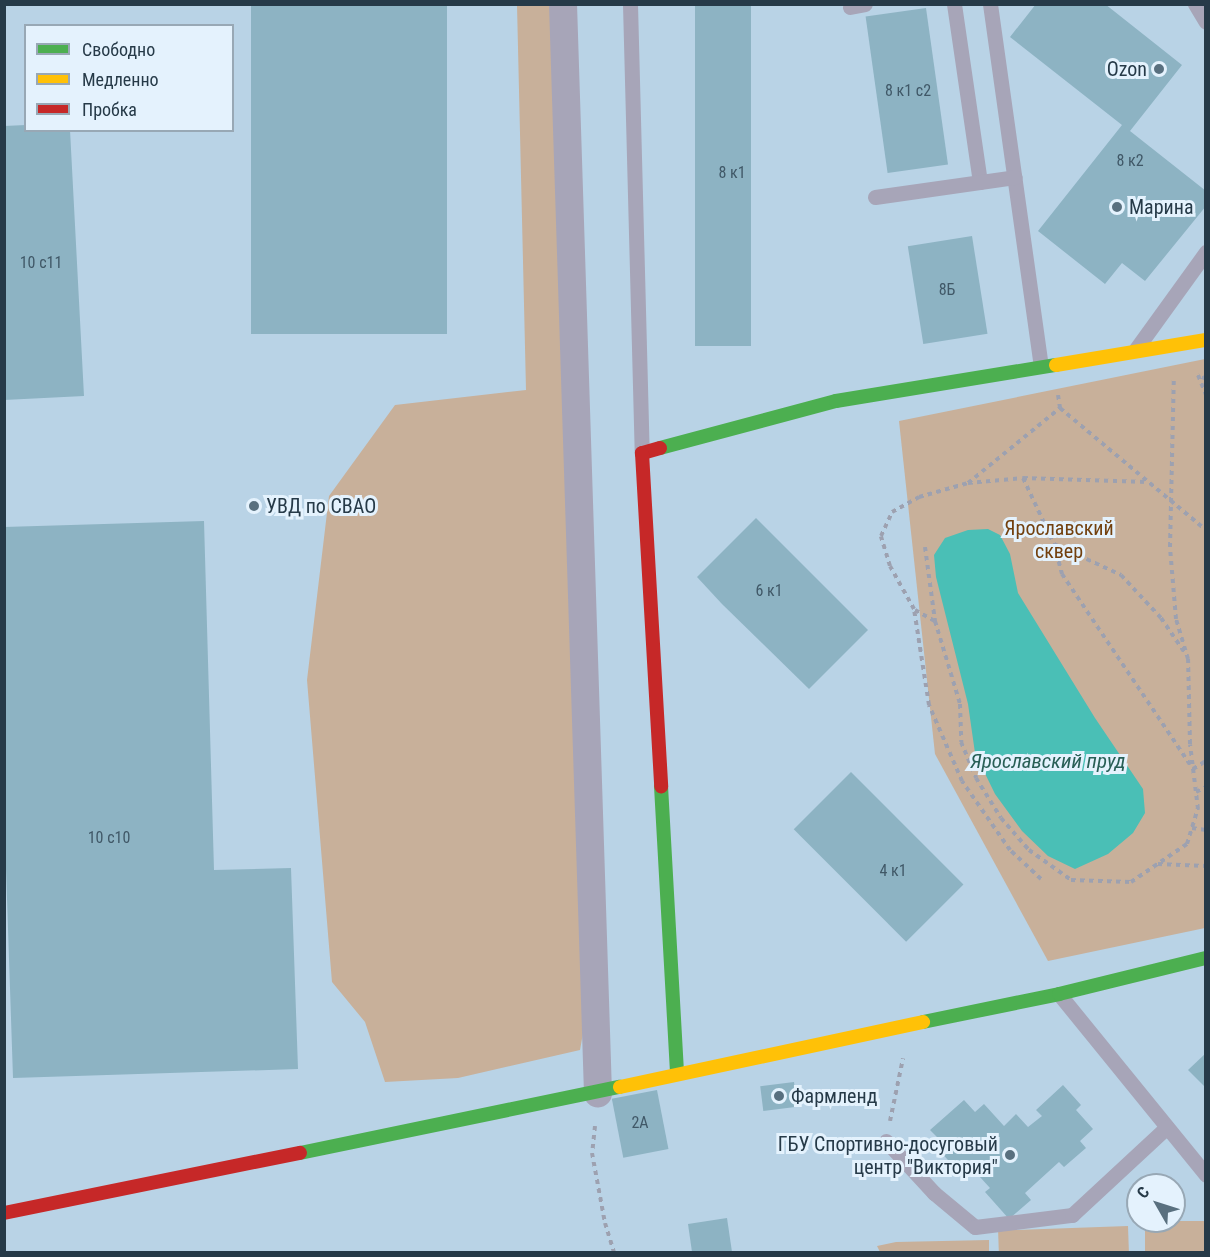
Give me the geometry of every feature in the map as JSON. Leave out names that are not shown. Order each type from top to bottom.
[{"type":"street","points":[[563,4],[598,1093]]},
{"type":"street","points":[[677,1073],[642,453],[836,401],[1048,364],[1206,340]]},
{"type":"street","points":[[4,1213],[598,1093],[677,1073],[1059,994],[1206,958]]},
{"type":"lane","points":[[630,4],[642,453]]},
{"type":"lane","points":[[954,4],[980,182]]},
{"type":"lane","points":[[990,4],[1015,177],[1048,364]]},
{"type":"lane","points":[[1195,4],[1206,22]]},
{"type":"lane","points":[[875,197],[1015,177]]},
{"type":"lane","points":[[1134,351],[1206,252]]},
{"type":"lane","points":[[1059,994],[1206,1175]]},
{"type":"lane","points":[[886,1141],[934,1193],[975,1227],[1072,1215],[1167,1128]]},
{"type":"path","points":[[925,547],[935,621],[960,704],[961,742],[976,778],[1001,818],[1029,850],[1071,880],[1131,882],[1186,844],[1198,810],[1190,744],[1188,659],[1176,619],[1170,547],[1174,345]]},
{"type":"path","points":[[1048,364],[1060,408],[1206,530]]},
{"type":"path","points":[[1206,379],[1198,375],[1206,395]]},
{"type":"path","points":[[968,483],[1060,408]]},
{"type":"path","points":[[1041,879],[1010,850],[962,781],[929,705],[914,609],[890,566],[881,536],[891,512],[919,497],[968,483],[1023,478],[1147,482]]},
{"type":"path","points":[[1023,478],[1054,544],[1062,574],[1193,769]]},
{"type":"path","points":[[1054,544],[1120,575],[1161,618],[1188,659]]},
{"type":"path","points":[[914,609],[935,621]]},
{"type":"path","points":[[1193,769],[1206,761]]},
{"type":"path","points":[[1196,792],[1206,787]]},
{"type":"path","points":[[1192,828],[1206,830]]},
{"type":"path","points":[[1157,864],[1206,866]]},
{"type":"path","points":[[886,1141],[910,1025]]},
{"type":"path","points":[[598,1093],[592,1153],[605,1223],[614,1252]]},
{"type":"green space","points":[[517,5],[554,5],[591,988],[580,1050],[458,1078],[385,1082],[365,1022],[332,982],[307,680],[329,496],[395,405],[526,390]]},
{"type":"green space","name":"Ярославский сквер","points":[[1205,359],[1205,928],[1048,961],[935,754],[899,421]]},
{"type":"green space","points":[[1186,1221],[1205,1221],[1205,1252],[1145,1252],[1145,1233],[1186,1233]]},
{"type":"green space","points":[[1126,1226],[1126,1233],[1128,1233],[1129,1252],[999,1252],[998,1231]]},
{"type":"green space","points":[[989,1240],[989,1252],[880,1252],[877,1246],[896,1242]]},
{"type":"water","name":"Ярославский пруд","points":[[988,529],[1000,535],[1010,554],[1018,593],[1095,718],[1143,789],[1145,813],[1133,833],[1108,854],[1075,869],[1048,856],[1022,831],[995,794],[975,753],[968,704],[936,577],[934,555],[945,538],[968,530]]},
{"type":"building","points":[[251,4],[447,4],[447,334],[251,334]]},
{"type":"building","points":[[695,4],[751,4],[751,346],[695,346]]},
{"type":"building","points":[[1036,4],[1105,4],[1182,65],[1130,131],[1206,191],[1206,206],[1145,281],[1122,263],[1105,284],[1038,231],[1122,125],[1010,37]]},
{"type":"building","points":[[926,8],[948,164],[888,173],[866,16]]},
{"type":"building","points":[[24,125],[24,132],[70,132],[84,396],[4,400],[4,126]]},
{"type":"building","points":[[972,236],[987,334],[923,344],[908,246]]},
{"type":"building","points":[[756,518],[868,630],[809,689],[697,577]]},
{"type":"building","points":[[204,521],[214,870],[291,868],[298,1069],[13,1078],[4,809],[4,527]]},
{"type":"building","points":[[851,772],[963,884],[906,942],[794,829]]},
{"type":"building","points":[[1206,1053],[1206,1088],[1188,1070]]},
{"type":"building","name":"Фармленд","points":[[794,1082],[797,1107],[763,1111],[760,1086]]},
{"type":"building","name":"ГБУ Спортивно-досуговый центр \"Виктория\"","points":[[1063,1085],[1081,1105],[1076,1110],[1093,1129],[1080,1141],[1086,1148],[1064,1167],[1059,1162],[1025,1193],[1031,1200],[1009,1219],[985,1192],[990,1188],[969,1165],[960,1173],[936,1147],[941,1141],[930,1130],[964,1100],[975,1112],[984,1104],[1004,1126],[1016,1114],[1028,1127],[1042,1116],[1036,1110]]},
{"type":"building","points":[[657,1090],[668,1149],[623,1158],[612,1099]]},
{"type":"building","points":[[727,1218],[732,1252],[692,1252],[688,1224]]},
{"type":"traffic: fast","points":[[660,448],[836,401],[1056,365]]},
{"type":"traffic: fast","points":[[661,786],[677,1073]]},
{"type":"traffic: fast","points":[[923,1022],[1059,994],[1206,958]]},
{"type":"traffic: fast","points":[[300,1153],[620,1087]]},
{"type":"traffic: slow","points":[[1056,365],[1206,340]]},
{"type":"traffic: slow","points":[[620,1087],[923,1022]]},
{"type":"traffic: jam","points":[[660,448],[642,453],[661,786]]},
{"type":"traffic: jam","points":[[4,1213],[300,1153]]},
{"type":"place","name":"Ozon","points":[[1159,69]]},
{"type":"place","name":"Марина","points":[[1117,207]]},
{"type":"place","name":"УВД по СВАО","points":[[254,506]]},
{"type":"place","name":"Фармленд","points":[[779,1096]]},
{"type":"place","name":"ГБУ Спортивно-досуговый центр \"Виктория\"","points":[[1010,1155]]}]
